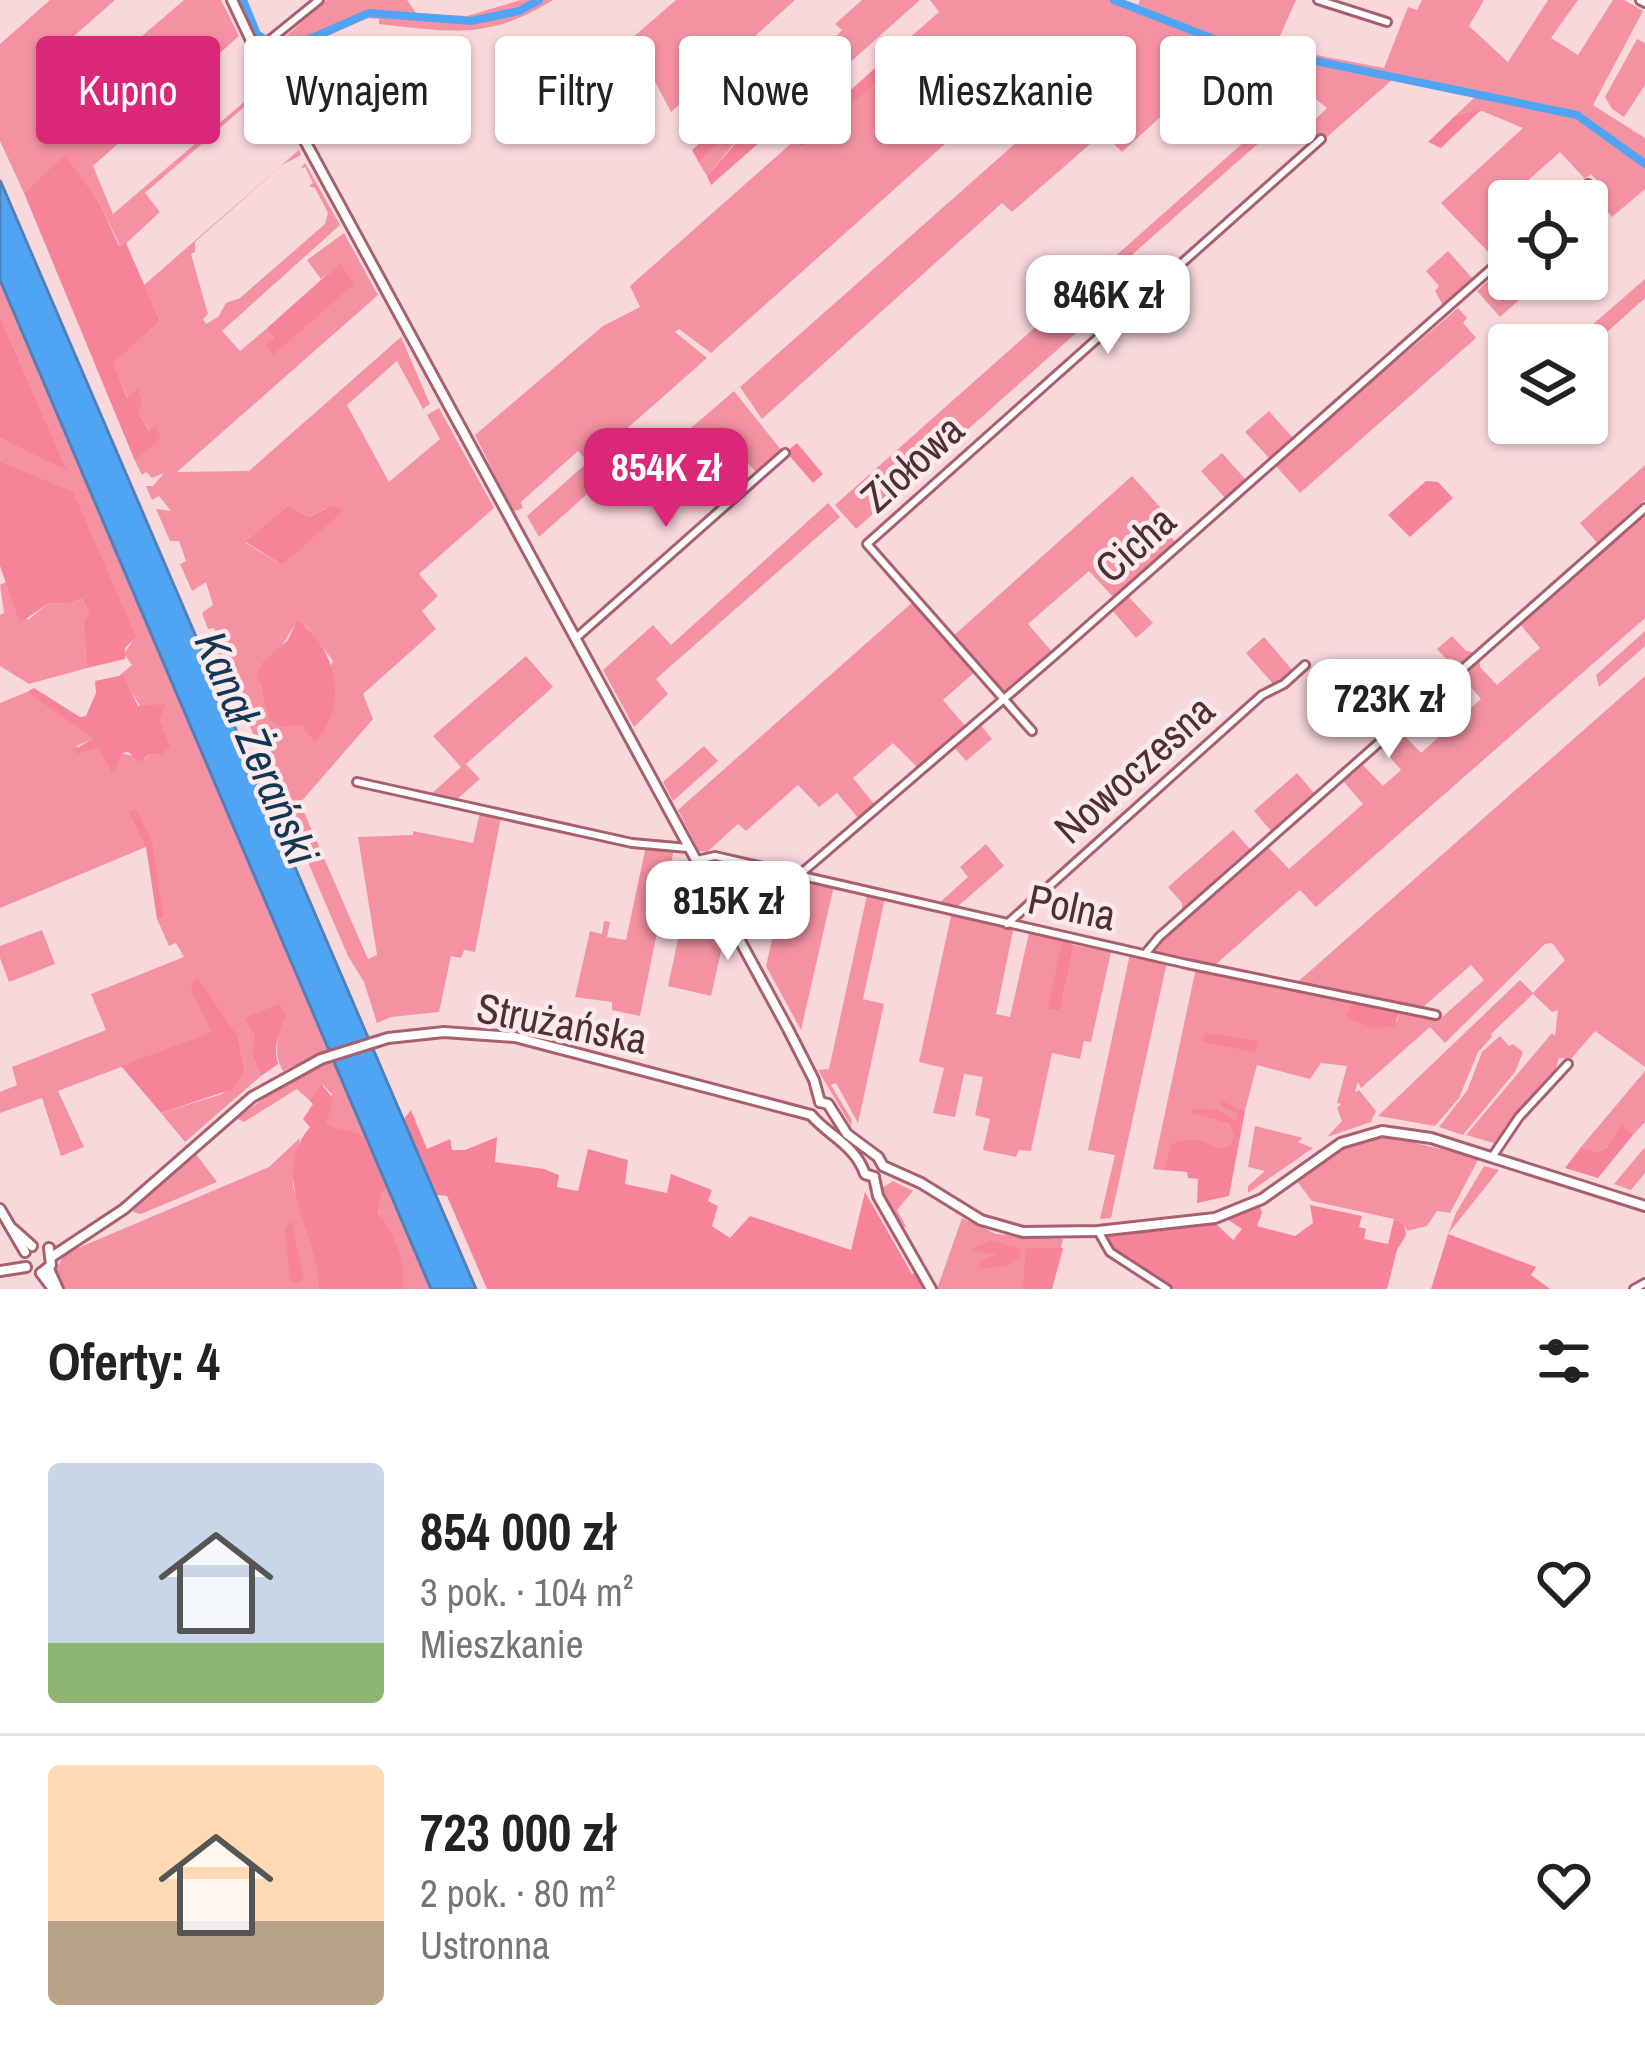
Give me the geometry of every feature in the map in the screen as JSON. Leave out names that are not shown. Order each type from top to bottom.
[{"type":"main road","points":[[232,0],[249,36]]},
{"type":"main road","points":[[307,144],[697,860],[803,1058],[820,1102]]},
{"type":"main road","name":"Strużańska","points":[[51,1252],[124,1209],[252,1097],[321,1059],[388,1039],[444,1032],[514,1036],[811,1115]]},
{"type":"main road","points":[[874,1177],[863,1172],[862,1163],[838,1135],[811,1115],[813,1106],[828,1104],[851,1139],[878,1157],[883,1166],[1002,1228],[1045,1234],[1215,1218],[1240,1210],[1340,1143],[1382,1131],[1431,1138],[1645,1206]]},
{"type":"main road","points":[[821,1124],[832,1115]]},
{"type":"main road","points":[[862,1163],[871,1155]]},
{"type":"main road","points":[[874,1177],[883,1166]]},
{"type":"main road","points":[[874,1177],[878,1196],[931,1289]]},
{"type":"main road","points":[[0,1209],[27,1256],[45,1271],[56,1289]]},
{"type":"main road","points":[[0,1270],[27,1256],[51,1252],[45,1271]]},
{"type":"street","points":[[275,36],[319,0]]},
{"type":"street","points":[[1318,0],[1341,3],[1388,22]]},
{"type":"street","name":"Ziołowa","points":[[1004,699],[866,544],[1321,139]]},
{"type":"street","name":"Cicha","points":[[798,876],[1488,272]]},
{"type":"street","points":[[576,639],[785,454]]},
{"type":"street","points":[[1145,954],[1645,508]]},
{"type":"street","name":"Nowoczesna","points":[[1007,923],[1262,695],[1305,665]]},
{"type":"street","points":[[1004,699],[1032,731]]},
{"type":"street","points":[[357,782],[618,840],[690,849]]},
{"type":"street","name":"Polna","points":[[697,860],[715,856],[1436,1015]]},
{"type":"street","points":[[1492,1157],[1519,1118],[1568,1064]]},
{"type":"street","points":[[1098,1231],[1111,1252],[1167,1289]]},
{"type":"street","points":[[1634,1289],[1645,1283]]},
{"type":"shaded area","points":[[50,0],[115,0],[74,36],[36,36],[36,144],[118,144],[93,166],[113,214],[195,144],[201,144],[145,193],[160,212],[121,248],[99,202],[65,156],[24,193],[0,141],[0,44]]},
{"type":"shaded area","points":[[184,0],[221,0],[239,36],[220,53],[220,36],[142,36]]},
{"type":"shaded area","points":[[327,0],[407,0],[416,13],[467,16],[521,0],[553,0],[509,22],[469,30],[379,24],[379,19],[368,18],[327,36],[286,36]]},
{"type":"shaded area","points":[[676,0],[795,0],[755,36],[679,36],[679,105],[671,112],[655,82],[655,36],[634,36]]},
{"type":"shaded area","points":[[862,0],[920,0],[851,61],[851,36],[836,36],[842,30],[835,24]]},
{"type":"shaded area","points":[[930,0],[1124,0],[1138,5],[1140,0],[1296,0],[1280,36],[1160,36],[1160,117],[1136,139],[1136,36],[912,36],[939,12]]},
{"type":"shaded area","points":[[1422,0],[1484,0],[1469,26],[1508,62],[1548,0],[1578,0],[1551,38],[1578,55],[1613,0],[1624,0],[1643,11],[1593,105],[1645,138],[1645,189],[1612,217],[1608,180],[1596,180],[1591,174],[1585,179],[1560,152],[1528,180],[1488,180],[1488,252],[1441,203],[1523,128],[1482,111],[1455,116],[1476,96],[1392,80],[1327,137],[1316,136],[1316,119],[1327,108],[1316,99],[1316,55],[1384,68],[1408,7],[1417,10]]},
{"type":"shaded area","points":[[1637,39],[1645,43],[1645,85],[1624,117],[1605,97]]},
{"type":"shaded area","points":[[875,68],[875,83],[851,105],[851,90]]},
{"type":"shaded area","points":[[875,83],[875,144],[945,144],[711,353],[679,329],[675,332],[707,358],[589,462],[603,480],[539,537],[527,516],[588,462],[578,451],[521,502],[523,508],[513,512],[475,435],[603,326],[640,307],[630,286],[790,144],[802,148],[806,144],[851,144],[851,104]]},
{"type":"shaded area","points":[[244,102],[220,128],[220,123]]},
{"type":"shaded area","points":[[1481,110],[1441,148],[1428,142],[1455,116]]},
{"type":"shaded area","points":[[699,144],[717,144],[699,163],[692,150]]},
{"type":"shaded area","points":[[717,144],[734,144],[707,176],[699,163]]},
{"type":"shaded area","points":[[735,144],[758,144],[711,185],[707,176]]},
{"type":"shaded area","points":[[1015,144],[1090,144],[1012,212],[1002,203],[762,419],[740,387]]},
{"type":"shaded area","points":[[1242,144],[1258,144],[1117,268],[1130,285],[856,529],[835,505]]},
{"type":"shaded area","points":[[299,150],[301,155],[282,165],[195,242],[191,254],[208,314],[203,319],[206,324],[218,317],[226,303],[240,298],[325,224],[328,213],[315,188],[309,186],[313,183],[305,167],[300,169],[305,163],[340,225],[222,331],[240,351],[266,329],[274,338],[272,354],[341,263],[321,279],[307,260],[344,233],[378,295],[177,472],[249,471],[401,337],[430,404],[423,409],[397,361],[347,405],[389,482],[440,439],[427,415],[439,408],[494,508],[419,574],[438,596],[422,611],[436,629],[363,694],[373,719],[300,803],[368,959],[377,955],[358,837],[413,835],[413,831],[473,843],[480,812],[501,817],[475,952],[464,950],[461,958],[451,956],[439,1012],[377,1023],[364,982],[348,956],[217,649],[223,646],[214,628],[208,629],[202,613],[213,605],[206,582],[192,591],[180,564],[186,561],[179,541],[170,541],[156,509],[171,511],[159,496],[152,500],[146,486],[153,486],[164,473],[152,478],[146,472],[142,475],[135,461],[161,437],[150,432],[139,414],[142,401],[128,399],[112,363],[160,321],[144,285]],"holes":[[[288,505],[309,517],[326,508],[282,565],[246,543]],[[297,621],[333,661],[301,725],[271,721],[259,683]]]},
{"type":"shaded area","points":[[65,155],[99,202],[118,244],[126,243],[160,321],[113,363],[127,398],[138,389],[139,414],[149,431],[155,426],[161,438],[135,461],[24,193]]},
{"type":"shaded area","points":[[1448,251],[1473,279],[1443,305],[1435,291],[1439,286],[1426,271]]},
{"type":"shaded area","points":[[340,263],[354,284],[273,355],[266,346],[274,338],[266,329]]},
{"type":"shaded area","points":[[1645,279],[1645,298],[1608,331],[1608,324],[1593,324]]},
{"type":"shaded area","points":[[0,280],[330,1049],[283,1071],[277,1054],[280,1005],[244,1018],[254,1036],[252,1055],[261,1076],[185,1142],[161,1113],[222,1094],[245,1071],[238,1037],[193,996],[213,1032],[58,1091],[84,1147],[61,1156],[42,1098],[0,1113],[0,1092],[17,1085],[12,1067],[106,1030],[91,994],[184,957],[176,943],[169,946],[157,919],[162,918],[153,844],[0,908],[0,703],[27,692],[89,730],[95,738],[77,746],[80,754],[99,746],[110,771],[122,753],[145,759],[162,754],[120,675],[132,665],[124,654],[135,637],[73,493],[0,461],[0,438],[66,468],[0,316]]},
{"type":"shaded area","points":[[1488,281],[1488,300],[1519,300],[1500,317],[1477,291]]},
{"type":"shaded area","points":[[1458,308],[1476,338],[1300,493],[1275,465]]},
{"type":"shaded area","points":[[0,316],[67,470],[0,438]]},
{"type":"shaded area","points":[[734,391],[782,451],[757,473],[732,446],[712,463],[737,491],[718,509],[693,480],[660,510],[639,487],[663,467],[656,458]]},
{"type":"shaded area","points":[[1269,411],[1293,438],[1270,459],[1245,432]]},
{"type":"shaded area","points":[[797,443],[823,474],[813,483],[786,452]]},
{"type":"shaded area","points":[[1222,453],[1246,480],[1225,498],[1201,471]]},
{"type":"shaded area","points":[[0,461],[73,492],[136,637],[125,648],[125,659],[87,668],[83,622],[89,613],[82,599],[49,603],[20,623],[0,566]]},
{"type":"shaded area","points":[[1645,465],[1645,500],[1597,543],[1580,523]]},
{"type":"shaded area","points":[[1132,476],[1160,507],[1152,515],[1176,543],[1114,598],[1089,571],[1028,624],[1053,653],[1003,692],[952,637]]},
{"type":"shaded area","points":[[1426,481],[1438,482],[1453,498],[1410,537],[1388,515]]},
{"type":"shaded area","points":[[828,503],[840,517],[656,679],[668,694],[634,727],[603,670],[653,625],[671,645]]},
{"type":"shaded area","points":[[288,505],[309,517],[333,505],[343,511],[282,565],[246,542]]},
{"type":"shaded area","points":[[1645,514],[1645,618],[1316,907],[1300,890],[1215,965],[1156,952],[1154,948],[1268,847],[1289,869],[1363,804],[1343,781],[1362,764],[1383,786],[1401,770],[1381,747],[1400,731],[1421,753],[1481,699],[1465,680],[1458,679],[1480,660],[1480,667],[1497,685],[1540,648],[1520,624]]},
{"type":"shaded area","points":[[6,582],[16,608],[28,620],[49,603],[82,599],[89,613],[83,622],[87,668],[29,684],[0,666],[0,615],[4,613],[0,585]]},
{"type":"shaded area","points":[[1128,596],[1153,623],[1136,638],[1112,610]]},
{"type":"shaded area","points":[[914,601],[976,671],[943,700],[966,727],[918,768],[893,743],[853,778],[875,805],[859,819],[837,793],[819,807],[798,785],[746,831],[738,824],[707,852],[699,851],[678,810]]},
{"type":"shaded area","points":[[297,620],[321,645],[334,677],[332,711],[315,742],[301,725],[283,727],[270,721],[257,675],[262,663],[288,640]]},
{"type":"shaded area","points":[[1645,631],[1645,646],[1599,687],[1596,675]]},
{"type":"shaded area","points":[[1452,636],[1473,652],[1451,672],[1451,664],[1437,649]]},
{"type":"shaded area","points":[[1264,637],[1293,671],[1274,685],[1246,653]]},
{"type":"shaded area","points":[[526,656],[553,687],[466,764],[480,779],[456,800],[430,795],[461,767],[433,736]]},
{"type":"shaded area","points":[[123,675],[138,706],[165,704],[159,720],[170,746],[140,762],[122,753],[115,770],[110,771],[99,747],[80,754],[72,751],[94,738],[27,692],[34,688],[80,717],[86,716],[96,693],[95,681]]},
{"type":"shaded area","points":[[1645,676],[1645,1067],[1595,1031],[1571,1059],[1559,1058],[1554,1075],[1497,1144],[1466,1135],[1552,1033],[1555,1036],[1558,1010],[1552,1012],[1533,994],[1491,1034],[1459,1098],[1435,1126],[1378,1116],[1520,980],[1533,993],[1565,960],[1552,943],[1545,944],[1445,1043],[1430,1027],[1361,1088],[1358,1082],[1355,1092],[1359,1090],[1376,1111],[1371,1122],[1327,1137],[1342,1121],[1337,1103],[1347,1066],[1321,1063],[1310,1079],[1257,1065],[1245,1111],[1222,1102],[1237,1114],[1237,1120],[1218,1110],[1200,1115],[1229,1124],[1230,1145],[1180,1142],[1172,1145],[1163,1170],[1153,1169],[1196,968],[1353,1001],[1346,1013],[1397,1021],[1400,1011],[1441,1018],[1484,980],[1471,965],[1421,1009],[1293,986]]},
{"type":"shaded area","points":[[978,722],[992,739],[966,761],[953,746]]},
{"type":"shaded area","points":[[704,746],[718,761],[673,801],[663,782]]},
{"type":"shaded area","points":[[1297,773],[1314,793],[1271,831],[1254,811]]},
{"type":"shaded area","points":[[136,809],[153,844],[163,918],[157,919],[146,847],[129,812]]},
{"type":"shaded area","points":[[1233,830],[1250,849],[1182,910],[1182,903],[1168,887]]},
{"type":"shaded area","points":[[986,844],[1004,866],[957,907],[938,904],[968,877],[960,867]]},
{"type":"shaded area","points":[[646,846],[674,849],[640,1016],[612,1010],[612,1002],[575,997],[590,931],[602,934],[604,921],[610,922],[607,937],[626,940]]},
{"type":"shaded area","points":[[692,874],[725,934],[711,996],[668,986]]},
{"type":"shaded area","points":[[787,876],[834,886],[801,1030],[766,966]]},
{"type":"shaded area","points":[[867,895],[885,898],[863,999],[884,1004],[858,1123],[836,1083],[831,1085],[851,1126],[818,1070],[829,1069]]},
{"type":"shaded area","points":[[951,916],[1014,926],[996,1014],[1010,1017],[1029,933],[1062,940],[1049,1009],[1060,1011],[1074,945],[1111,952],[1091,1042],[1084,1041],[1080,1059],[1052,1053],[1031,1151],[1019,1150],[1016,1157],[983,1150],[990,1119],[975,1115],[983,1077],[964,1074],[955,1117],[933,1113],[944,1068],[919,1062]]},
{"type":"shaded area","points":[[42,930],[55,964],[9,982],[0,946]]},
{"type":"shaded area","points":[[1062,940],[1074,945],[1060,1011],[1048,1009]]},
{"type":"shaded area","points":[[1130,954],[1167,962],[1111,1218],[1100,1219],[1115,1155],[1088,1150]]},
{"type":"shaded area","points":[[197,977],[238,1037],[245,1071],[233,1089],[161,1113],[121,1066],[212,1032],[193,996],[191,984]]},
{"type":"shaded area","points":[[1353,1001],[1400,1011],[1394,1026],[1374,1028],[1350,1020],[1346,1013]]},
{"type":"shaded area","points":[[280,1004],[285,1016],[276,1045],[278,1064],[261,1076],[252,1055],[254,1036],[244,1018]]},
{"type":"shaded area","points":[[1205,1033],[1258,1041],[1255,1052],[1202,1042]]},
{"type":"shaded area","points":[[1500,1036],[1523,1052],[1515,1072],[1463,1135],[1439,1127],[1467,1091],[1482,1052]]},
{"type":"shaded area","points":[[334,1059],[369,1144],[327,1122],[332,1094],[323,1085],[309,1100],[297,1089],[244,1122],[238,1119],[196,1154],[217,1182],[141,1214],[133,1212],[133,1207],[228,1125],[278,1089]]},
{"type":"shaded area","points":[[1645,1071],[1645,1122],[1633,1135],[1621,1126],[1598,1152],[1581,1147]]},
{"type":"shaded area","points":[[322,1085],[333,1098],[327,1122],[362,1137],[379,1165],[388,1188],[382,1193],[378,1214],[398,1249],[402,1289],[319,1289],[293,1166],[310,1127],[303,1119],[313,1104],[309,1100]]},
{"type":"shaded area","points":[[1222,1101],[1245,1111],[1229,1196],[1197,1203],[1198,1179],[1188,1178],[1187,1172],[1163,1170],[1172,1144],[1192,1139],[1220,1148],[1230,1145],[1229,1124],[1191,1109],[1218,1110],[1237,1120],[1237,1114],[1221,1106]]},
{"type":"shaded area","points":[[411,1110],[427,1149],[450,1139],[452,1150],[465,1150],[497,1137],[495,1162],[559,1175],[557,1187],[578,1191],[588,1149],[628,1160],[625,1184],[667,1193],[671,1174],[712,1190],[708,1201],[718,1206],[712,1226],[730,1238],[750,1216],[851,1250],[865,1192],[912,1274],[917,1272],[926,1289],[487,1289],[447,1196],[437,1195],[404,1119]]},
{"type":"shaded area","points":[[1621,1125],[1633,1135],[1598,1178],[1565,1168],[1581,1147],[1598,1152],[1607,1147]]},
{"type":"shaded area","points":[[1255,1126],[1303,1138],[1298,1142],[1313,1148],[1248,1193],[1248,1186],[1265,1171],[1248,1167]]},
{"type":"shaded area","points":[[1390,1137],[1479,1158],[1450,1213],[1437,1211],[1427,1226],[1407,1231],[1394,1219],[1312,1201],[1296,1180],[1352,1145]]},
{"type":"shaded area","points":[[300,1138],[293,1186],[320,1272],[319,1289],[63,1289],[55,1272],[64,1254],[269,1167]]},
{"type":"shaded area","points":[[1645,1147],[1645,1173],[1631,1190],[1614,1184]]},
{"type":"shaded area","points":[[1484,1166],[1499,1170],[1448,1234],[1456,1213]]},
{"type":"shaded area","points":[[893,1181],[913,1191],[897,1210],[907,1228],[899,1224],[880,1189]]},
{"type":"shaded area","points":[[388,1188],[431,1289],[402,1289],[398,1249],[378,1215],[382,1193]]},
{"type":"shaded area","points":[[1310,1205],[1362,1216],[1359,1227],[1366,1229],[1364,1239],[1388,1244],[1394,1219],[1404,1224],[1406,1235],[1387,1289],[1173,1289],[1112,1249],[1105,1234],[1215,1223],[1233,1240],[1242,1229],[1227,1219],[1260,1206],[1257,1226],[1295,1236],[1313,1223]]},
{"type":"shaded area","points":[[962,1218],[996,1234],[1063,1239],[1052,1289],[937,1289]]},
{"type":"shaded area","points":[[291,1221],[304,1279],[298,1283],[290,1280],[285,1229]]},
{"type":"shaded area","points":[[1448,1234],[1536,1267],[1531,1275],[1550,1289],[1431,1289]]},
{"type":"shaded area","points":[[991,1240],[1021,1249],[1019,1258],[1007,1266],[980,1269],[979,1261],[997,1254],[970,1250]]},
{"type":"shaded area","points":[[1026,1248],[1063,1248],[1052,1289],[1023,1289]]},
{"type":"water","points":[[0,180],[476,1289],[431,1289],[0,280]]},
{"type":"waterway","points":[[243,0],[260,36]]},
{"type":"waterway","points":[[316,36],[369,13],[471,21],[519,11],[539,0]]},
{"type":"waterway","points":[[1114,0],[1219,41],[1577,115],[1645,164]]},
{"type":"water label","name":"Kanał Żerański","points":[[257,748]]}]
